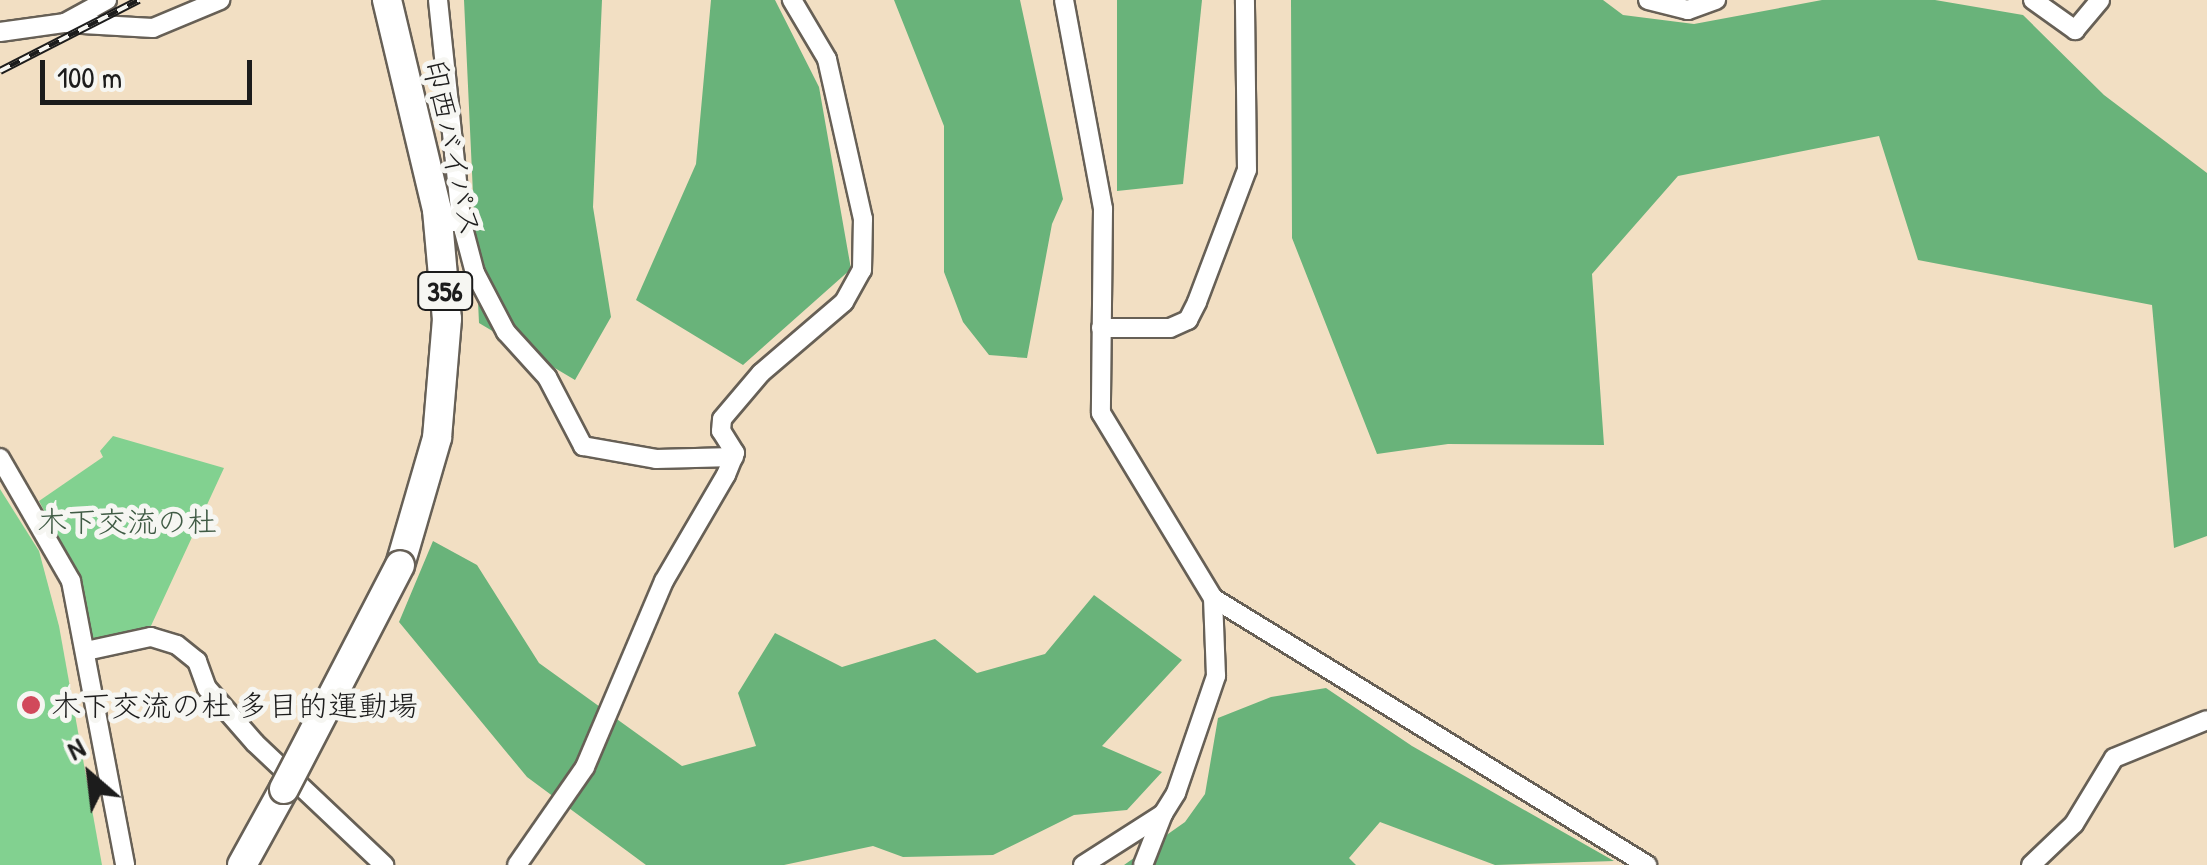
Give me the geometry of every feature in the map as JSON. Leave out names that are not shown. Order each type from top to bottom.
[{"type":"highway","name":"印西バイパス","points":[[242,865],[400,566],[426,487],[442,398],[450,223],[389,8]]},
{"type":"street","points":[[65,23],[107,0]]},
{"type":"street","points":[[0,32],[65,23],[153,28],[220,0]]},
{"type":"street","points":[[438,0],[450,223],[506,332],[547,377],[583,446],[656,458],[734,457]]},
{"type":"street","points":[[734,457],[720,431],[722,418],[761,374],[844,302],[866,246],[827,59],[792,0]]},
{"type":"street","points":[[1064,0],[1103,209],[1101,413],[1213,598],[1647,865]]},
{"type":"street","points":[[1101,328],[1170,328],[1188,320],[1197,302],[1247,170],[1245,0]]},
{"type":"street","points":[[1648,0],[1688,10],[1716,0]]},
{"type":"street","points":[[2033,0],[2075,30],[2100,0]]},
{"type":"street","points":[[518,865],[585,767],[664,581],[734,457]]},
{"type":"street","points":[[0,458],[63,560],[86,651],[125,865]]},
{"type":"street","points":[[1143,865],[1162,814],[1189,764],[1216,676],[1213,598]]},
{"type":"street","points":[[86,651],[152,637],[177,646],[197,661],[207,688],[255,743],[384,865]]},
{"type":"street","points":[[2031,865],[2074,824],[2114,758],[2207,720]]},
{"type":"street","points":[[1083,865],[1162,814]]},
{"type":"green space","points":[[464,0],[602,0],[593,207],[611,317],[575,380],[479,323]]},
{"type":"green space","points":[[711,0],[775,0],[819,87],[851,269],[743,365],[636,300],[696,164]]},
{"type":"green space","points":[[894,0],[1020,0],[1063,199],[1052,224],[1027,358],[989,355],[963,322],[944,272],[944,126]]},
{"type":"green space","points":[[1117,0],[1202,0],[1183,184],[1117,191]]},
{"type":"green space","points":[[1291,0],[1603,0],[1623,15],[1694,24],[1822,0],[1935,0],[2023,15],[2104,95],[2207,173],[2207,536],[2174,548],[2152,305],[1918,260],[1879,136],[1678,176],[1592,274],[1604,445],[1448,444],[1377,454],[1292,238]]},
{"type":"green space","name":"木下交流の杜","points":[[113,436],[224,468],[144,636],[90,641],[78,576],[39,501],[103,457],[100,451]]},
{"type":"green space","name":"木下交流の杜","points":[[0,489],[39,551],[59,626],[102,865],[0,865]]},
{"type":"green space","points":[[433,541],[477,565],[539,663],[682,766],[756,746],[738,693],[775,633],[842,667],[935,639],[977,673],[1045,654],[1094,595],[1182,660],[1102,746],[1162,772],[1127,810],[1074,815],[993,855],[903,857],[873,846],[784,865],[646,865],[527,777],[399,622]]},
{"type":"green space","points":[[1326,688],[1412,746],[1614,861],[1495,865],[1380,822],[1349,858],[1356,865],[1124,865],[1185,822],[1205,794],[1218,718],[1271,697]]},
{"type":"railway","points":[[0,71],[139,0]]},
{"type":"place","name":"木下交流の杜 多目的運動場","points":[[31,705]]}]
